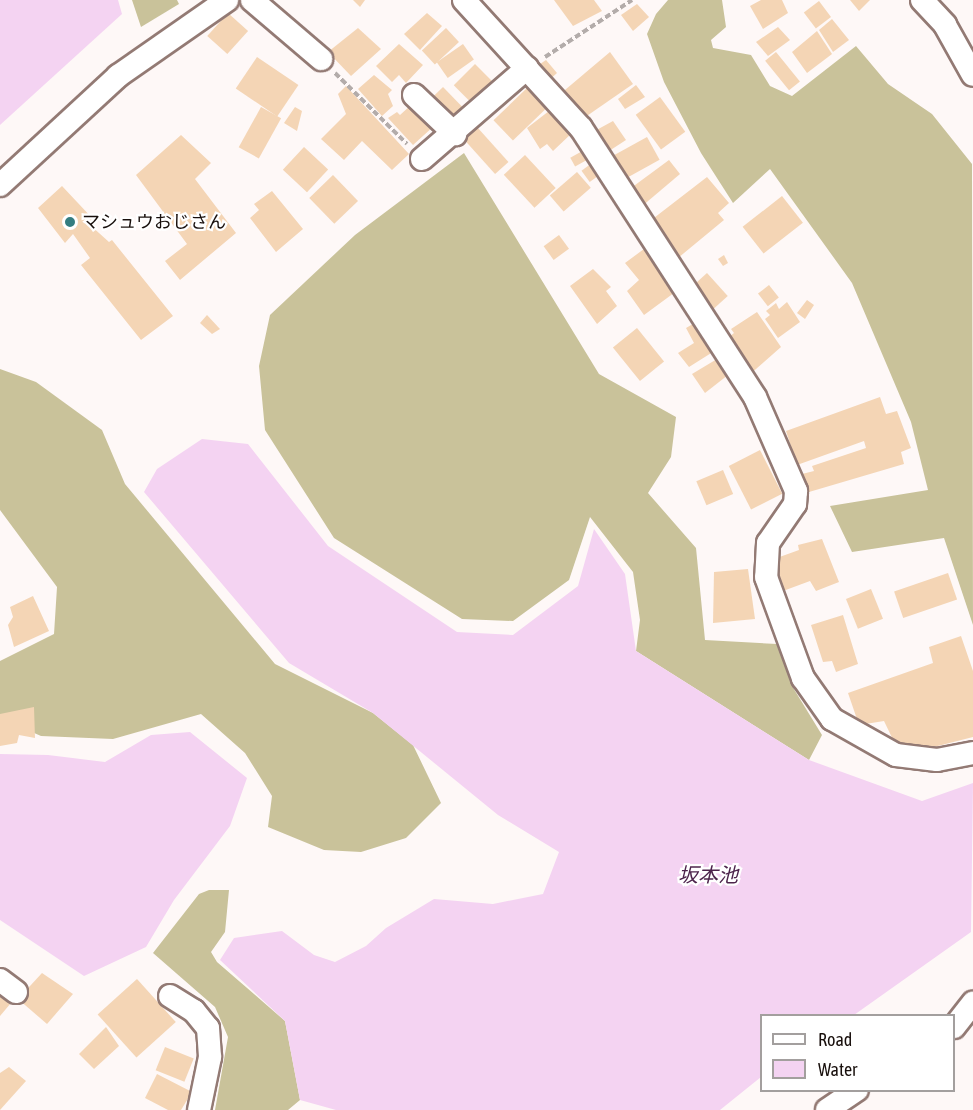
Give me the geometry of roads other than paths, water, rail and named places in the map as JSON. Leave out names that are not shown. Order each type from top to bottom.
[{"type":"street","points":[[0,185],[118,76],[227,0]]},
{"type":"street","points":[[252,0],[321,59]]},
{"type":"street","points":[[464,0],[581,128],[755,397],[796,491],[795,504],[768,543],[766,577],[803,678],[832,719],[896,755],[937,759],[973,753]]},
{"type":"street","points":[[922,0],[945,25],[973,75]]},
{"type":"street","points":[[422,159],[455,134],[527,68]]},
{"type":"street","points":[[414,95],[455,134]]},
{"type":"street","points":[[170,996],[194,1011],[208,1028],[210,1057],[199,1110]]},
{"type":"street","points":[[955,1026],[973,1003]]},
{"type":"street","points":[[827,1110],[854,1092]]},
{"type":"water","points":[[0,0],[118,0],[122,14],[0,125]]},
{"type":"water","name":"坂本池","points":[[202,439],[248,444],[328,546],[457,632],[513,635],[578,586],[594,529],[625,574],[636,651],[809,760],[922,801],[973,783],[971,932],[855,1014],[760,1014],[760,1078],[720,1110],[336,1110],[300,1100],[285,1021],[220,960],[234,938],[282,931],[314,955],[335,962],[366,946],[386,928],[434,899],[493,904],[543,894],[559,852],[498,815],[373,713],[289,663],[144,492],[157,469]]},
{"type":"water","points":[[190,732],[247,778],[230,826],[174,900],[146,947],[84,976],[0,920],[0,754],[48,755],[105,762],[151,735]]},
{"type":"place","name":"マシュウおじさん","points":[[70,222]]}]
